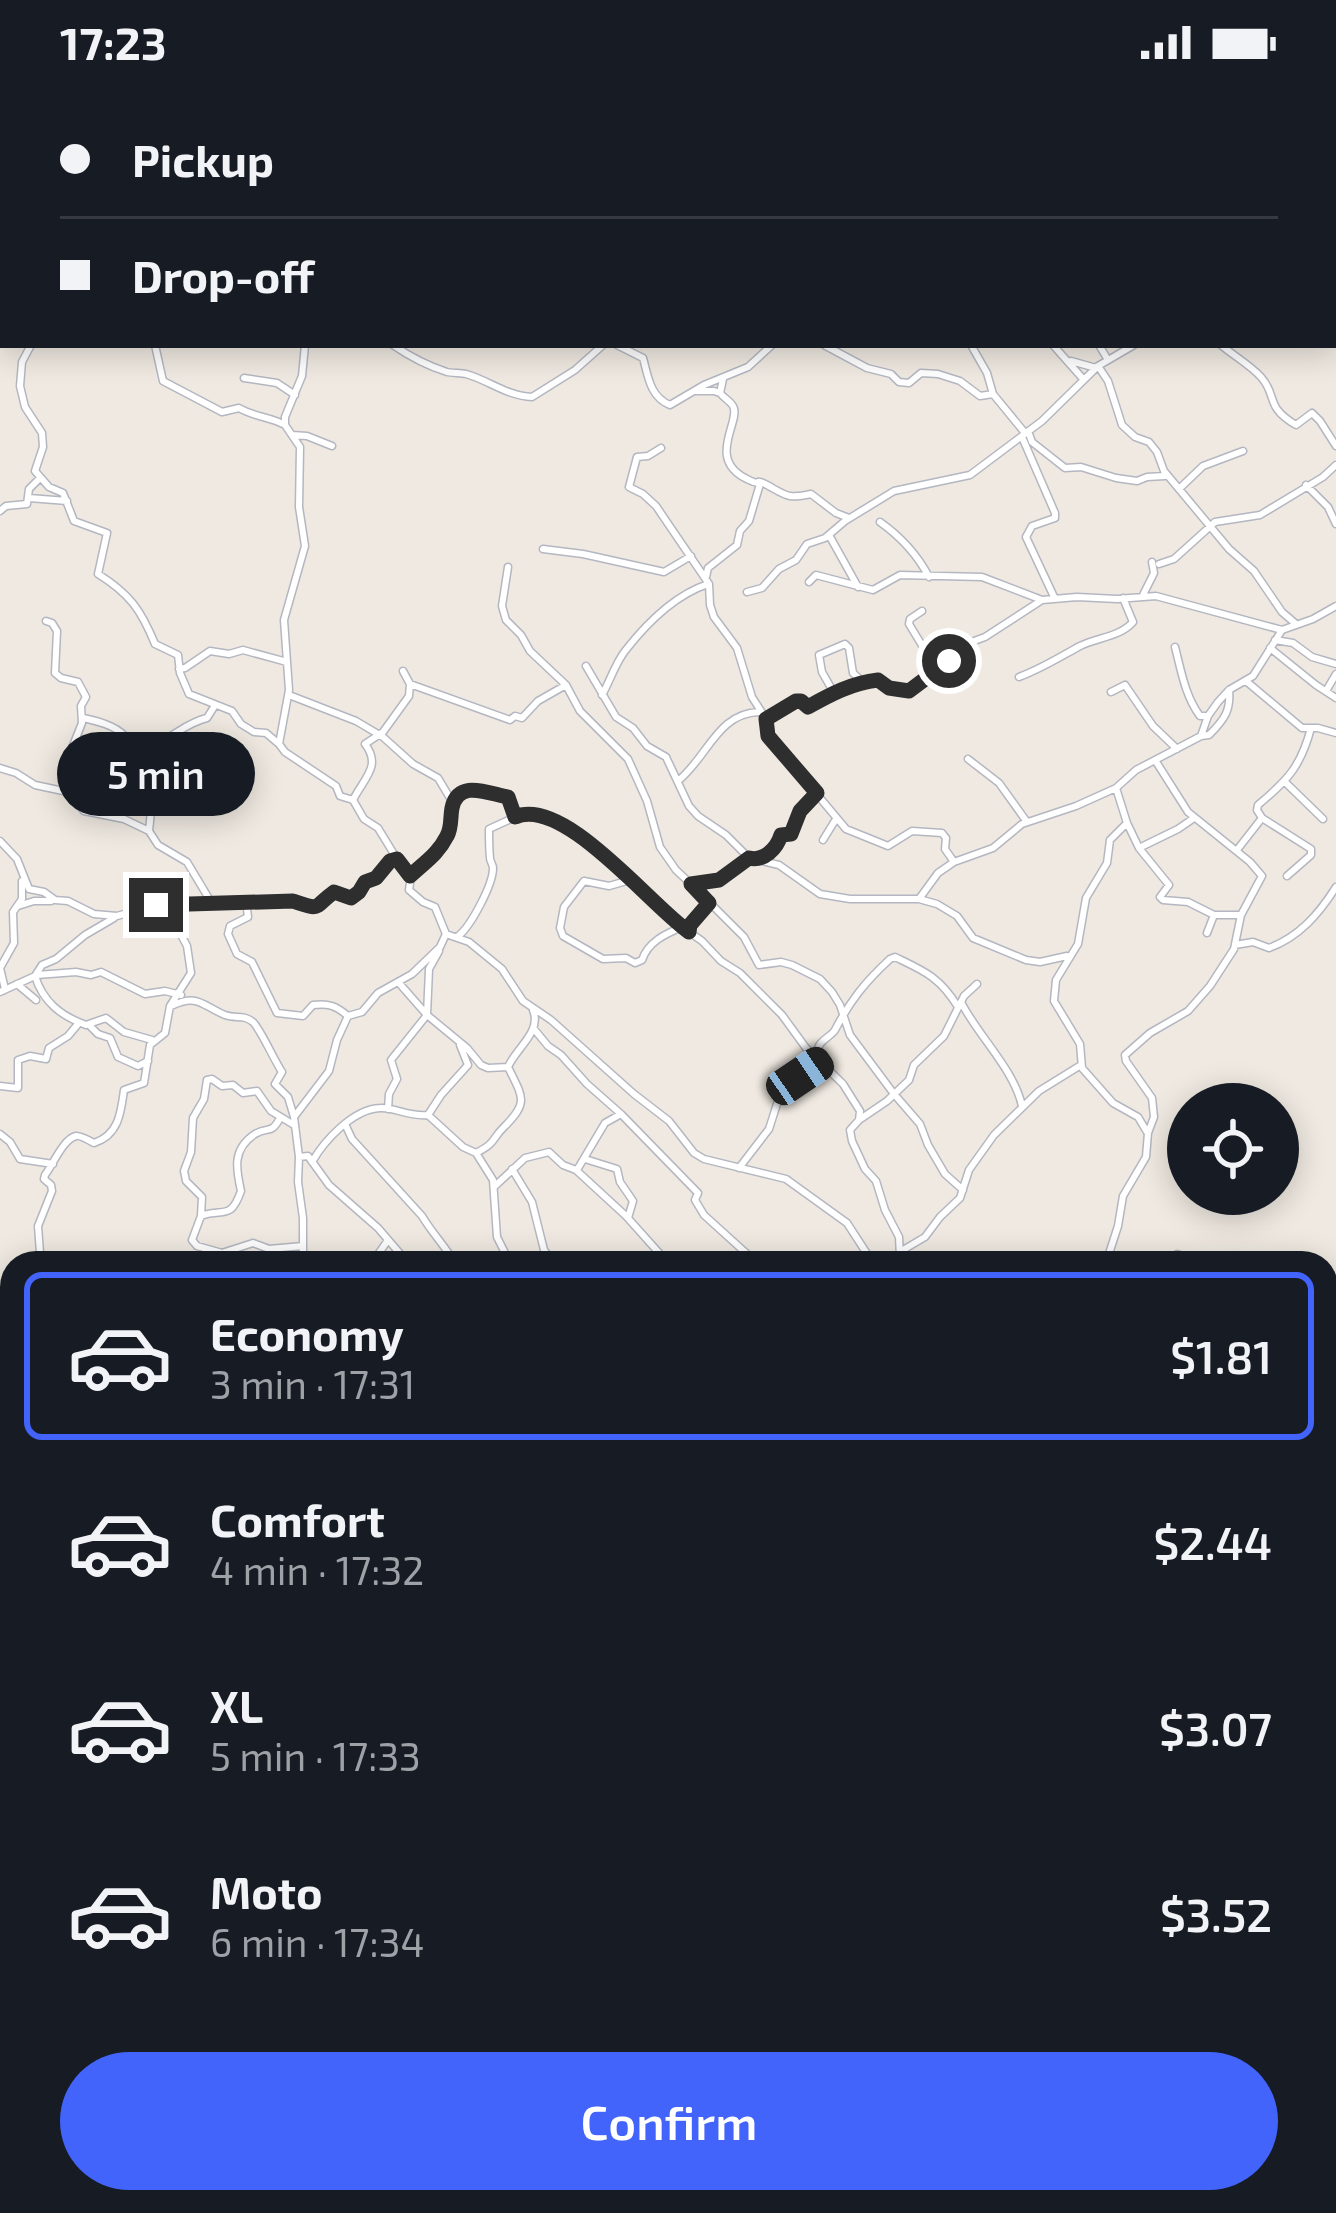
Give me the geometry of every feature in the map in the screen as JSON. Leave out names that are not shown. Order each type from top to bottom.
[{"type":"street","points":[[29,348],[22,362],[20,386],[25,407],[42,433],[43,447],[35,468],[49,487],[63,493],[74,521],[107,532],[98,574],[141,609],[154,644],[176,653],[189,694],[232,711],[254,732],[268,734],[285,752],[336,786],[339,795],[353,800],[362,818],[378,828],[410,876],[409,890],[435,907],[446,934],[429,967],[428,1015],[392,1057],[397,1079],[388,1109]]},
{"type":"street","points":[[155,348],[163,381],[220,412],[239,408],[285,425],[298,443],[304,546],[284,620],[289,694],[279,744]]},
{"type":"street","points":[[285,425],[303,370],[305,348]]},
{"type":"street","points":[[398,348],[445,371],[532,397],[601,348]]},
{"type":"street","points":[[624,348],[641,356]]},
{"type":"street","points":[[639,348],[647,381],[665,404],[675,404],[753,364],[769,348]]},
{"type":"street","points":[[830,348],[867,368],[891,374],[899,382],[938,374],[960,381],[980,396],[993,394]]},
{"type":"street","points":[[973,348],[993,394],[1024,434],[1059,465],[1137,481],[1169,477]]},
{"type":"street","points":[[1056,348],[1084,380]]},
{"type":"street","points":[[1101,348],[1108,360]]},
{"type":"street","points":[[747,592],[762,588],[779,569],[796,560],[807,544],[829,535],[900,488],[967,477],[1024,434],[1097,367],[1129,348]]},
{"type":"street","points":[[1225,348],[1265,381],[1279,413],[1296,425],[1312,413],[1336,446]]},
{"type":"street","points":[[1069,360],[1097,367],[1108,381],[1119,421],[1135,437],[1149,442],[1169,477],[1229,549],[1254,571],[1282,613],[1297,624]]},
{"type":"street","points":[[244,378],[277,383],[295,394]]},
{"type":"street","points":[[720,394],[723,379]]},
{"type":"street","points":[[694,391],[714,391],[734,408],[725,442],[730,464],[749,480],[791,497],[811,494],[849,518]]},
{"type":"street","points":[[1024,434],[1055,513],[1055,518],[1032,526],[1026,537],[1055,599]]},
{"type":"street","points":[[292,435],[332,446]]},
{"type":"street","points":[[661,448],[637,457],[629,488],[656,506],[708,582]]},
{"type":"street","points":[[1179,489],[1202,466],[1243,451]]},
{"type":"street","points":[[1143,595],[1155,563],[1174,559],[1210,524],[1257,517],[1336,465]]},
{"type":"street","points":[[0,511],[6,506],[26,506],[28,490],[40,478]]},
{"type":"street","points":[[760,483],[737,545],[708,568],[708,582],[714,617],[737,648],[768,736],[850,832],[883,845],[895,844],[912,831],[944,834],[945,849],[954,862]]},
{"type":"street","points":[[1306,485],[1328,507],[1336,524]]},
{"type":"street","points":[[28,498],[67,501]]},
{"type":"street","points":[[880,522],[921,561],[929,577]]},
{"type":"street","points":[[829,535],[859,587]]},
{"type":"street","points":[[543,549],[664,572],[691,556]]},
{"type":"street","points":[[508,566],[503,614],[530,651],[566,685],[580,711],[628,759],[660,847],[673,867],[745,938],[760,965],[781,962],[802,968],[832,992],[850,1035],[920,1124],[945,1174],[963,1190]]},
{"type":"street","points":[[809,582],[816,575],[877,589],[900,575],[985,578],[1042,600],[1143,595],[1282,630],[1336,606]]},
{"type":"street","points":[[602,695],[626,650],[643,630],[679,598],[708,582]]},
{"type":"street","points":[[1018,676],[1129,628],[1133,622],[1123,598]]},
{"type":"street","points":[[679,780],[731,719],[749,712],[763,715],[796,701],[808,707],[863,682],[878,680],[889,688],[909,691],[970,642],[1042,600]]},
{"type":"street","points":[[922,611],[909,624],[937,670]]},
{"type":"street","points":[[46,621],[57,632],[56,675],[78,682],[86,697],[82,723],[64,764],[67,792],[81,810],[127,820],[149,832],[158,845],[190,865],[211,902]]},
{"type":"street","points":[[1201,736],[1208,716],[1228,690],[1256,673],[1282,630]]},
{"type":"street","points":[[1273,644],[1293,644],[1336,664]]},
{"type":"street","points":[[1273,644],[1336,698]]},
{"type":"street","points":[[833,693],[818,655],[838,646],[849,648],[853,673],[863,682]]},
{"type":"street","points":[[1175,647],[1194,709],[1208,716]]},
{"type":"street","points":[[179,669],[209,650],[229,654],[243,650],[287,662]]},
{"type":"street","points":[[586,666],[618,719],[666,757],[689,806],[753,859],[779,865],[809,889],[835,898],[920,899],[949,909],[973,938],[1034,962],[1070,955]]},
{"type":"street","points":[[353,800],[374,762],[365,744],[379,735],[409,695],[410,684],[403,671]]},
{"type":"street","points":[[1326,691],[1336,674]]},
{"type":"street","points":[[1246,681],[1299,727],[1336,732]]},
{"type":"street","points":[[410,684],[510,721],[515,716],[522,718],[538,701],[566,685]]},
{"type":"street","points":[[1111,692],[1125,685],[1153,726],[1177,749]]},
{"type":"street","points":[[920,899],[938,873],[993,848],[1019,825],[1082,804],[1155,760],[1209,735],[1225,718],[1228,690]]},
{"type":"street","points":[[289,694],[379,735],[438,778],[453,803]]},
{"type":"street","points":[[146,762],[156,742],[207,718],[214,706]]},
{"type":"street","points":[[82,718],[122,733],[146,762],[152,801],[149,832]]},
{"type":"street","points":[[1287,876],[1311,855],[1311,849],[1257,810],[1299,763],[1311,728]]},
{"type":"street","points":[[968,759],[999,783],[1027,822]]},
{"type":"street","points":[[1110,1251],[1123,1196],[1146,1157],[1154,1117],[1155,1104],[1125,1055],[1192,1007],[1210,986],[1235,945],[1241,915],[1262,876],[1194,818],[1155,760]]},
{"type":"street","points":[[0,768],[67,792]]},
{"type":"street","points":[[1285,782],[1322,819]]},
{"type":"street","points":[[1115,788],[1139,848],[1169,885],[1160,896],[1163,900],[1188,902],[1214,915],[1241,915]]},
{"type":"street","points":[[410,876],[442,847],[453,803],[465,789],[510,798],[515,817]]},
{"type":"street","points":[[691,884],[719,880],[776,846],[781,835],[791,834],[800,811],[817,793]]},
{"type":"street","points":[[457,937],[483,898],[493,868],[488,831],[529,812],[570,827],[740,973],[785,1018],[806,1048],[843,1084],[860,1112],[859,1120]]},
{"type":"street","points":[[1139,848],[1194,818]]},
{"type":"street","points":[[1236,852],[1262,818]]},
{"type":"street","points":[[823,840],[836,819]]},
{"type":"street","points":[[1127,823],[1110,840],[1107,863],[1086,898],[1081,936],[1056,980],[1054,1001],[1078,1039],[1081,1065],[1113,1103],[1138,1117],[1148,1133]]},
{"type":"street","points":[[0,841],[19,861],[22,877],[22,898],[13,912],[14,942],[0,969],[3,991],[36,976],[102,972],[145,994],[177,994],[256,1024],[282,1072],[275,1084],[290,1100],[299,1156],[303,1251]]},
{"type":"street","points":[[17,907],[55,900],[94,914],[116,916],[156,905],[211,902],[293,901],[314,907],[334,892],[351,898],[397,859]]},
{"type":"street","points":[[22,877],[28,890],[44,892],[55,900]]},
{"type":"street","points":[[629,880],[609,886],[584,881],[564,908],[560,928],[566,939],[603,959],[626,958],[635,964],[663,935],[690,925],[709,903]]},
{"type":"street","points":[[1235,945],[1250,941],[1268,948],[1283,942],[1318,914],[1336,886]]},
{"type":"street","points":[[246,901],[248,917],[230,926],[228,934],[237,954],[252,962],[273,1009],[300,1016],[313,1005],[326,1004],[348,1016]]},
{"type":"street","points":[[40,1251],[38,1226],[52,1191],[44,1177],[60,1150],[77,1136],[93,1143],[106,1138],[118,1120],[124,1090],[142,1085],[150,1045],[165,1033],[170,1006],[191,973],[179,931],[181,906]]},
{"type":"street","points":[[1207,933],[1214,915]]},
{"type":"street","points":[[116,916],[42,965],[36,976],[38,986],[52,1008],[110,1038],[118,1058],[138,1066],[148,1060]]},
{"type":"street","points":[[446,934],[469,942],[504,971],[521,999],[670,1121],[699,1156],[788,1180],[847,1223],[865,1251]]},
{"type":"street","points":[[294,1121],[329,1071],[348,1016],[362,1012],[378,993],[399,983],[440,947]]},
{"type":"street","points":[[820,1062],[818,1049],[832,1035],[858,989],[893,957],[935,978],[960,1004],[1011,1078],[1022,1106]]},
{"type":"street","points":[[399,983],[484,1067],[508,1067]]},
{"type":"street","points":[[17,984],[36,1000]]},
{"type":"street","points":[[900,1251],[899,1237],[850,1130],[911,1078],[918,1059],[944,1036],[960,1004],[977,984]]},
{"type":"street","points":[[170,1006],[190,999]]},
{"type":"street","points":[[508,1067],[534,1029],[537,1020],[532,1008]]},
{"type":"street","points":[[0,1086],[16,1089],[18,1060],[47,1058],[50,1047],[68,1036],[75,1025],[109,1019],[124,1032],[156,1040]]},
{"type":"street","points":[[534,1029],[698,1193],[695,1200],[704,1215],[744,1251]]},
{"type":"street","points":[[312,1162],[352,1118],[375,1109],[428,1114],[468,1065],[454,1036]]},
{"type":"street","points":[[739,1168],[769,1130],[777,1104],[788,1089],[820,1062]]},
{"type":"street","points":[[903,1251],[928,1234],[963,1190],[974,1160],[1022,1106],[1081,1065]]},
{"type":"street","points":[[476,1153],[494,1142],[521,1107],[508,1067]]},
{"type":"street","points":[[215,1251],[194,1242],[202,1197],[186,1181],[184,1171],[191,1152],[193,1118],[204,1097],[206,1080],[233,1084],[243,1093],[257,1091],[271,1111],[294,1121]]},
{"type":"street","points":[[428,1114],[476,1153],[495,1186],[497,1237],[504,1251]]},
{"type":"street","points":[[576,1170],[605,1123],[621,1114]]},
{"type":"street","points":[[202,1216],[231,1209],[242,1191],[237,1158],[254,1136],[273,1129],[280,1118]]},
{"type":"street","points":[[345,1124],[352,1139],[449,1251]]},
{"type":"street","points":[[0,1134],[20,1159],[53,1164]]},
{"type":"street","points":[[495,1186],[528,1156],[547,1152],[576,1170],[657,1251]]},
{"type":"street","points":[[299,1156],[306,1156],[398,1251]]},
{"type":"street","points":[[585,1159],[617,1168],[620,1182],[634,1201],[628,1218]]},
{"type":"street","points":[[512,1168],[532,1202],[545,1251]]},
{"type":"street","points":[[380,1251],[388,1240]]},
{"type":"street","points":[[229,1251],[253,1244],[269,1249],[303,1246]]},
{"type":"route","points":[[156,905],[293,901],[314,907],[334,892],[351,898],[392,860],[397,859],[410,876],[430,862],[449,833],[453,803],[468,789],[508,797],[515,817],[535,813],[575,830],[689,932],[709,903],[691,884],[719,880],[749,858],[764,856],[781,835],[791,834],[800,811],[817,793],[768,736],[766,719],[796,701],[808,707],[838,690],[869,681],[909,691],[949,661]]}]
